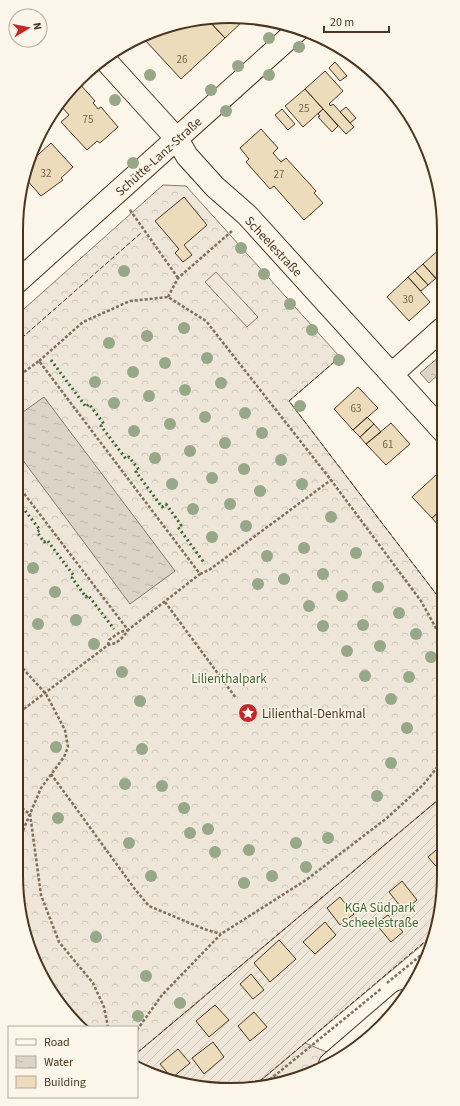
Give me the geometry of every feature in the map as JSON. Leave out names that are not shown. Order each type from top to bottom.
[{"type":"street","name":"Schütte-Lanz-Straße","points":[[23,277],[294,33]]},
{"type":"street","name":"Scheelestraße","points":[[108,63],[177,139],[186,156],[215,187],[247,215],[437,424]]},
{"type":"street","points":[[392,374],[437,333]]},
{"type":"path","points":[[130,210],[178,278]]},
{"type":"path","points":[[168,297],[178,278],[233,231]]},
{"type":"path","points":[[23,373],[39,361],[83,322],[130,300],[168,297],[206,321],[331,480],[421,601],[437,630]]},
{"type":"path","points":[[39,361],[200,574]]},
{"type":"path","points":[[23,710],[46,694],[108,645],[113,645],[121,639],[128,630],[200,574],[210,570],[331,480]]},
{"type":"path","points":[[23,493],[128,630]]},
{"type":"path","points":[[165,602],[236,698]]},
{"type":"path","points":[[108,645],[109,640],[120,632],[128,630]]},
{"type":"path","points":[[23,669],[46,694],[65,730],[68,747],[64,757],[40,788],[23,830]]},
{"type":"path","points":[[138,1029],[162,995],[221,934],[306,880],[387,818],[423,785],[437,768]]},
{"type":"path","points":[[51,774],[134,888],[149,906],[204,929],[221,934]]},
{"type":"path","points":[[23,809],[30,814],[41,895],[59,942],[93,983],[104,1007],[108,1026]]},
{"type":"path","points":[[272,1079],[420,957]]},
{"type":"green space","name":"Lilienthalpark","points":[[163,185],[186,186],[340,357],[289,401],[437,595],[437,801],[138,1052],[138,1026],[88,1026],[74,1012],[58,991],[44,968],[34,943],[27,916],[23,890],[23,310]]},
{"type":"green space","points":[[216,272],[258,317],[247,327],[205,282]]},
{"type":"green space","name":"KGA Südpark Scheelestraße","points":[[437,801],[437,890],[433,916],[427,941],[261,1080],[244,1083],[216,1083],[176,1076],[138,1062],[138,1052]]},
{"type":"green space","points":[[305,1043],[334,1055],[322,1062],[297,1072],[261,1080]]},
{"type":"water","points":[[437,359],[437,376],[429,383],[420,373]]},
{"type":"water","points":[[44,397],[175,571],[130,604],[23,460],[23,412]]},
{"type":"building","points":[[241,23],[225,38],[211,24]]},
{"type":"building","points":[[211,24],[225,38],[181,79],[146,41],[176,30]]},
{"type":"building","points":[[335,62],[347,76],[340,81],[329,68]]},
{"type":"building","points":[[325,71],[343,91],[329,104],[331,106],[333,104],[354,127],[346,134],[305,89]]},
{"type":"building","points":[[82,86],[95,101],[93,103],[98,109],[101,107],[118,127],[100,143],[97,141],[87,150],[61,122],[69,115],[63,108]]},
{"type":"building","points":[[305,89],[323,109],[303,127],[285,106]]},
{"type":"building","points":[[346,107],[356,118],[350,123],[340,112]]},
{"type":"building","points":[[282,109],[295,124],[288,130],[275,115]]},
{"type":"building","points":[[323,109],[338,126],[332,132],[318,117],[320,116],[318,114]]},
{"type":"building","points":[[261,129],[278,148],[273,153],[281,162],[286,158],[316,191],[314,193],[323,203],[304,220],[274,186],[270,189],[246,162],[249,159],[240,148]]},
{"type":"building","points":[[51,143],[73,167],[61,178],[63,180],[41,196],[29,182],[37,156]]},
{"type":"building","points":[[184,197],[207,225],[184,245],[192,255],[183,262],[175,253],[179,249],[155,221]]},
{"type":"building","points":[[437,251],[437,280],[423,264]]},
{"type":"building","points":[[423,264],[436,278],[428,285],[415,271]]},
{"type":"building","points":[[415,271],[428,285],[421,291],[408,277]]},
{"type":"building","points":[[408,277],[430,302],[409,321],[387,297]]},
{"type":"building","points":[[358,387],[378,408],[353,430],[334,409]]},
{"type":"building","points":[[367,417],[374,424],[360,437],[353,430]]},
{"type":"building","points":[[391,423],[410,444],[386,465],[366,444]]},
{"type":"building","points":[[374,424],[381,432],[366,444],[360,437]]},
{"type":"building","points":[[437,474],[437,513],[432,518],[412,497]]},
{"type":"building","points":[[437,513],[437,524],[432,518]]},
{"type":"building","points":[[437,849],[437,867],[428,857]]},
{"type":"building","points":[[402,881],[417,900],[404,911],[389,892]]},
{"type":"building","points":[[340,897],[354,914],[340,925],[327,908]]},
{"type":"building","points":[[388,915],[403,932],[391,942],[376,924]]},
{"type":"building","points":[[325,922],[336,935],[315,954],[303,942]]},
{"type":"building","points":[[279,940],[296,959],[270,982],[254,963]]},
{"type":"building","points":[[251,974],[264,990],[253,999],[240,984]]},
{"type":"building","points":[[215,1005],[229,1020],[209,1037],[196,1021]]},
{"type":"building","points":[[254,1012],[267,1027],[250,1041],[238,1026]]},
{"type":"building","points":[[213,1042],[224,1057],[204,1074],[192,1058]]},
{"type":"building","points":[[178,1049],[190,1063],[175,1076],[168,1074],[160,1064]]},
{"type":"hedge","points":[[51,360],[86,407],[89,404],[104,424],[101,426],[126,459],[129,457],[139,470],[136,472],[162,507],[166,504],[181,525],[178,527],[205,564]]},
{"type":"hedge","points":[[23,508],[40,530],[37,532],[44,542],[47,540],[74,576],[72,578],[86,597],[88,595],[114,629]]},
{"type":"fence","points":[[23,337],[141,233]]},
{"type":"fence","points":[[340,357],[289,401],[437,595]]},
{"type":"fence","points":[[138,1052],[437,801]]},
{"type":"fence","points":[[261,1080],[427,940]]},
{"type":"place","name":"Lilienthal-Denkmal","points":[[248,713]]}]
